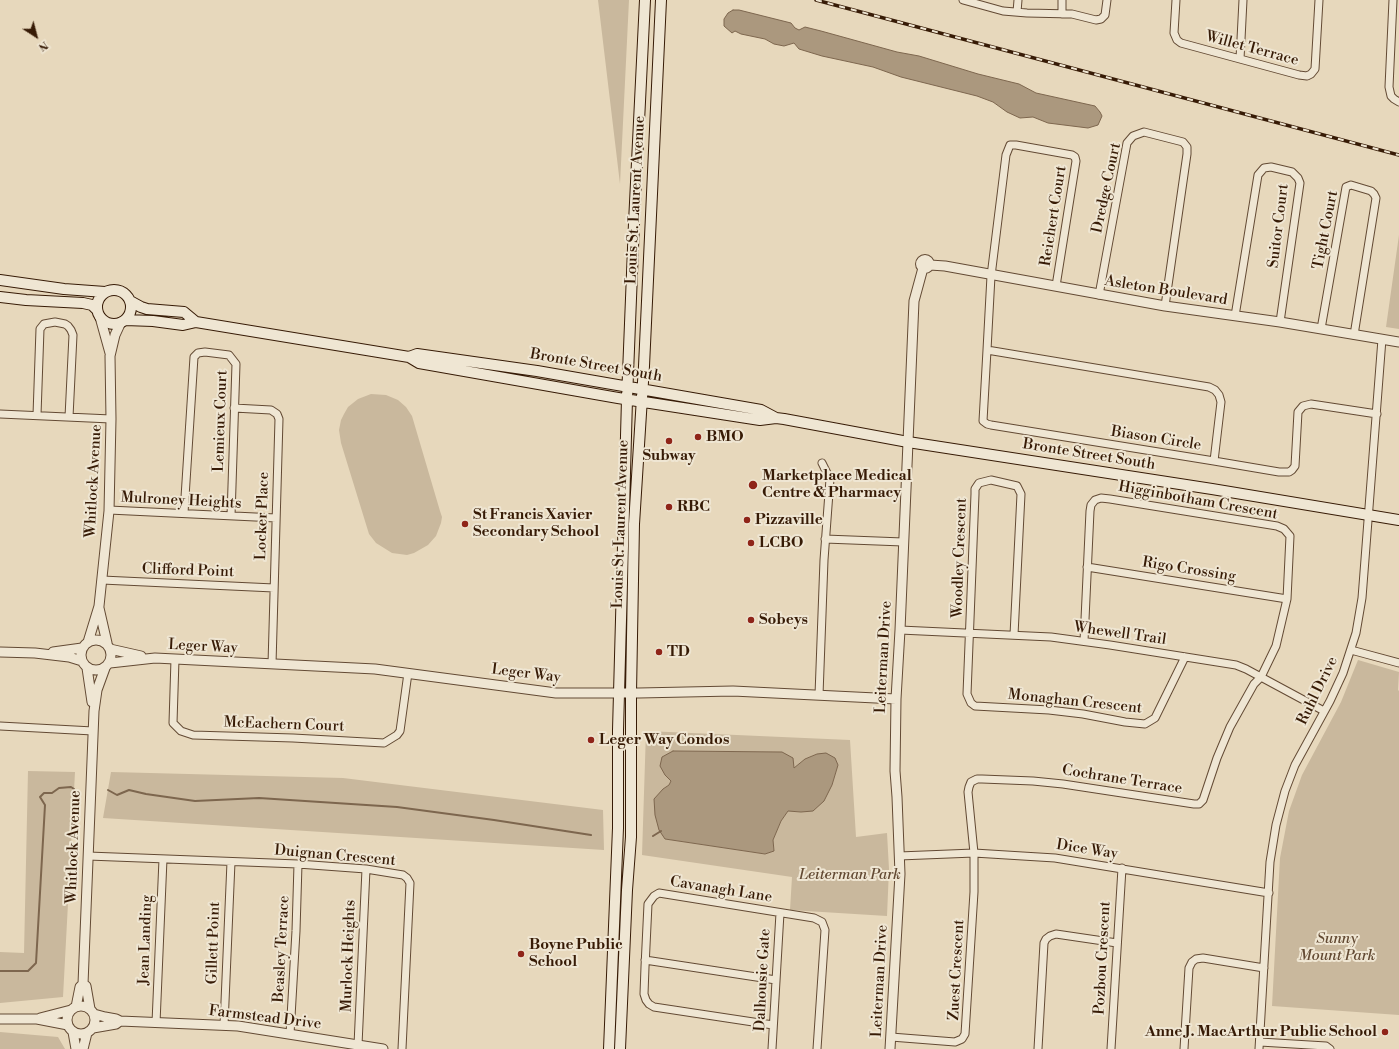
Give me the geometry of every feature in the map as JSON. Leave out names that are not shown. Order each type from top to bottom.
[{"type":"main road","name":"Louis St. Laurent Avenue","points":[[609,1049],[618,828],[618,730],[627,399],[645,0]]},
{"type":"main road","name":"Louis St. Laurent Avenue","points":[[620,1049],[627,890],[631,837],[631,693],[634,524],[642,401],[662,0]]},
{"type":"main road","points":[[0,280],[64,289],[105,292]]},
{"type":"main road","points":[[0,297],[72,302],[92,305],[98,313],[109,324],[123,321],[128,317],[131,310],[130,300],[124,292],[111,289],[100,296],[97,302],[98,313]]},
{"type":"main road","name":"Bronte Street South","points":[[130,300],[140,307],[147,309],[184,312],[196,322]]},
{"type":"main road","name":"Bronte Street South","points":[[123,321],[153,321],[183,325],[196,322],[409,357],[419,363],[627,399],[760,420],[776,418],[908,442],[1399,520]]},
{"type":"main road","name":"Bronte Street South","points":[[409,357],[417,354],[538,371],[642,388],[761,410],[776,418]]},
{"type":"street","points":[[963,0],[1017,12],[1072,14],[1096,20],[1101,19],[1105,15],[1107,0]]},
{"type":"street","points":[[1017,12],[1018,0]]},
{"type":"street","points":[[1062,0],[1062,14]]},
{"type":"street","name":"Willet Terrace","points":[[1176,0],[1174,33],[1177,40],[1186,45],[1307,76],[1315,69],[1319,0]]},
{"type":"street","points":[[1240,59],[1243,0]]},
{"type":"street","points":[[1394,0],[1389,87],[1391,96],[1399,102]]},
{"type":"street","name":"Dredge Court","points":[[1099,295],[1127,143],[1134,136],[1144,132],[1183,142],[1187,148],[1165,306]]},
{"type":"street","name":"Reichert Court","points":[[991,276],[1006,155],[1010,145],[1016,145],[1072,155],[1075,157],[1076,161],[1056,286]]},
{"type":"street","name":"Suitor Court","points":[[1235,316],[1258,175],[1264,168],[1271,167],[1292,172],[1296,174],[1299,181],[1280,322]]},
{"type":"street","name":"Tight Court","points":[[1321,329],[1346,187],[1351,186],[1371,191],[1376,198],[1354,335]]},
{"type":"street","name":"Asleton Boulevard","points":[[926,266],[944,266],[1099,295],[1280,322],[1399,342]]},
{"type":"street","name":"Leiterman Drive","points":[[890,1049],[898,910],[899,856],[895,772],[896,699],[914,301],[926,266]]},
{"type":"street","name":"Biason Circle","points":[[987,350],[1209,387],[1215,390],[1221,402],[1214,461],[987,424],[983,421],[991,276]]},
{"type":"street","name":"Whitlock Avenue","points":[[98,313],[110,356]]},
{"type":"street","name":"Whitlock Avenue","points":[[85,645],[99,606],[109,510],[111,419],[110,356],[115,335],[123,321]]},
{"type":"street","points":[[37,415],[40,329],[44,324],[55,322],[68,326],[72,335],[69,417]]},
{"type":"street","name":"Ruhl Drive","points":[[1260,1046],[1270,862],[1276,824],[1295,765],[1340,680],[1356,632],[1362,598],[1382,339]]},
{"type":"street","name":"Lemieux Court","points":[[184,513],[194,357],[198,353],[205,352],[229,355],[236,364],[230,516]]},
{"type":"street","points":[[1214,461],[1279,472],[1289,472],[1295,466],[1298,412],[1303,406],[1311,404],[1376,414]]},
{"type":"street","name":"Locker Place","points":[[234,408],[271,410],[277,414],[279,420],[272,664]]},
{"type":"street","points":[[0,414],[111,419]]},
{"type":"street","points":[[819,694],[830,479],[822,463]]},
{"type":"street","name":"Woodley Crescent","points":[[970,633],[975,489],[984,481],[991,480],[1017,486],[1021,494],[1014,635]]},
{"type":"street","name":"Higginbotham Crescent","points":[[1084,641],[1090,511],[1091,505],[1096,500],[1102,498],[1118,500],[1278,526],[1284,529],[1290,536],[1286,599],[1276,646],[1261,677]]},
{"type":"street","name":"Mulroney Heights","points":[[109,510],[276,518]]},
{"type":"street","points":[[826,539],[903,542]]},
{"type":"street","name":"Rigo Crossing","points":[[1087,567],[1286,599]]},
{"type":"street","name":"Clifford Point","points":[[102,580],[274,588]]},
{"type":"street","name":"Whitlock Avenue","points":[[99,606],[108,646]]},
{"type":"street","name":"Whewell Trail","points":[[900,630],[1051,637],[1185,656],[1236,665],[1324,711]]},
{"type":"street","name":"Monaghan Crescent","points":[[970,633],[967,694],[968,700],[975,706],[1049,710],[1083,714],[1131,723],[1145,724],[1155,718],[1185,656]]},
{"type":"street","points":[[0,652],[35,653],[69,657],[96,670],[108,665],[112,653],[108,646],[98,640],[85,645],[35,653]]},
{"type":"street","points":[[85,645],[81,652],[85,664]]},
{"type":"street","name":"Leger Way","points":[[108,646],[155,658],[375,669],[556,693],[733,691],[819,694],[896,699]]},
{"type":"street","points":[[1351,650],[1399,664]]},
{"type":"street","name":"Leger Way","points":[[108,665],[155,658]]},
{"type":"street","name":"McEachern Court","points":[[174,659],[172,723],[181,732],[193,735],[384,743],[397,735],[400,731],[408,673]]},
{"type":"street","name":"Whitlock Avenue","points":[[85,664],[94,711]]},
{"type":"street","name":"Whitlock Avenue","points":[[74,1009],[80,987],[83,984],[94,711],[97,690],[108,665]]},
{"type":"street","name":"Cochrane Terrace","points":[[974,853],[968,792],[971,782],[977,779],[1063,784],[1199,804],[1203,800],[1217,758],[1230,728],[1254,684],[1261,677]]},
{"type":"street","points":[[0,726],[93,731]]},
{"type":"street","name":"Dice Way","points":[[899,856],[974,853],[1055,858],[1268,893]]},
{"type":"street","name":"Zuest Crescent","points":[[891,1037],[954,1042],[962,1039],[965,1034],[974,892],[974,853]]},
{"type":"street","name":"Duignan Crescent","points":[[88,856],[298,864],[366,869],[403,875],[410,883],[402,1049]]},
{"type":"street","name":"Jean Landing","points":[[156,1022],[163,859]]},
{"type":"street","name":"Gillett Point","points":[[224,1025],[230,862]]},
{"type":"street","name":"Beasley Terrace","points":[[290,1034],[298,864]]},
{"type":"street","name":"Pozbou Crescent","points":[[1111,1049],[1122,868]]},
{"type":"street","name":"Murlock Heights","points":[[358,1045],[366,869]]},
{"type":"street","name":"Cavanagh Lane","points":[[773,1025],[649,1004],[644,994],[645,960],[648,904],[654,896],[659,893],[819,920],[824,925],[825,930],[817,1049]]},
{"type":"street","name":"Dalhousie Gate","points":[[772,1049],[780,913]]},
{"type":"street","points":[[1038,1049],[1044,944],[1046,939],[1056,934],[1117,943]]},
{"type":"street","points":[[1184,1049],[1189,968],[1192,962],[1203,958],[1264,968]]},
{"type":"street","points":[[645,960],[776,980]]},
{"type":"street","name":"Whitlock Avenue","points":[[83,984],[86,986],[92,1011]]},
{"type":"street","points":[[0,1019],[37,1019],[81,1006],[92,1011],[95,1021],[83,1049]]},
{"type":"street","points":[[74,1009],[67,1017],[76,1049]]},
{"type":"street","name":"Farmstead Drive","points":[[92,1011],[105,1017],[116,1019],[120,1022]]},
{"type":"street","points":[[37,1019],[70,1028],[80,1034],[90,1031]]},
{"type":"street","name":"Farmstead Drive","points":[[90,1031],[120,1022],[224,1025],[255,1028],[383,1049]]},
{"type":"street","points":[[1260,1046],[1326,1046],[1330,1049]]},
{"type":"green space","points":[[598,0],[629,0],[620,184]]},
{"type":"green space","points":[[1399,235],[1399,329],[1386,327]]},
{"type":"green space","points":[[371,394],[386,395],[398,400],[406,407],[412,416],[442,517],[436,536],[428,545],[414,553],[407,555],[392,553],[376,543],[369,534],[341,443],[339,430],[341,420],[348,407],[358,399]]},
{"type":"green space","name":"Sunny Mount Park","points":[[1358,660],[1399,672],[1399,1015],[1272,1006],[1280,858],[1289,811],[1302,775],[1341,702]]},
{"type":"green space","name":"Leiterman Park","points":[[646,731],[850,740],[856,837],[887,833],[889,869],[887,916],[790,910],[792,877],[642,855]],"holes":[[[673,751],[782,752],[794,768],[805,759],[817,754],[838,765],[832,785],[801,812],[788,811],[781,821],[773,840],[774,851],[765,854],[665,839],[663,789],[669,785],[672,780],[665,775]]]},
{"type":"green space","points":[[28,771],[75,772],[63,997],[0,1003],[0,952],[24,953]]},
{"type":"green space","points":[[111,772],[343,778],[603,810],[604,850],[103,818]]},
{"type":"green space","points":[[0,1032],[58,1037],[65,1049],[0,1049]]},
{"type":"shaded area","points":[[733,10],[739,10],[791,23],[799,30],[805,27],[897,52],[919,56],[978,74],[1019,84],[1036,93],[1095,106],[1102,116],[1098,125],[1088,128],[1048,123],[1033,117],[1020,118],[1007,112],[993,102],[977,96],[901,77],[873,67],[822,56],[799,49],[794,43],[784,46],[735,31],[732,33],[724,26],[724,19],[728,13]]},
{"type":"shaded area","points":[[673,751],[782,752],[793,758],[794,768],[805,759],[817,754],[826,753],[835,758],[838,765],[832,785],[824,801],[813,811],[788,811],[781,821],[773,840],[774,851],[765,854],[665,839],[659,830],[655,815],[654,799],[669,785],[671,781],[665,775],[660,766],[662,757]]},
{"type":"waterway","points":[[0,971],[28,971],[36,963],[45,805],[40,797],[44,793],[52,793],[59,788],[71,787],[74,789]]},
{"type":"waterway","points":[[108,790],[117,795],[129,790],[195,801],[259,798],[397,807],[591,835]]},
{"type":"waterway","points":[[653,836],[661,831]]},
{"type":"railway","points":[[816,0],[1399,155]]},
{"type":"place","name":"BMO","points":[[698,437]]},
{"type":"place","name":"Subway","points":[[669,441]]},
{"type":"place","name":"Marketplace Medical Centre & Pharmacy","points":[[753,485]]},
{"type":"place","name":"RBC","points":[[669,507]]},
{"type":"place","name":"Pizzaville","points":[[747,520]]},
{"type":"place","name":"St Francis Xavier Secondary School","points":[[465,524]]},
{"type":"place","name":"LCBO","points":[[751,543]]},
{"type":"place","name":"Sobeys","points":[[751,620]]},
{"type":"place","name":"TD","points":[[659,652]]},
{"type":"place","name":"Leger Way Condos","points":[[591,740]]},
{"type":"place","name":"Boyne Public School","points":[[521,954]]},
{"type":"place","name":"Anne J. MacArthur Public School","points":[[1385,1032]]}]
